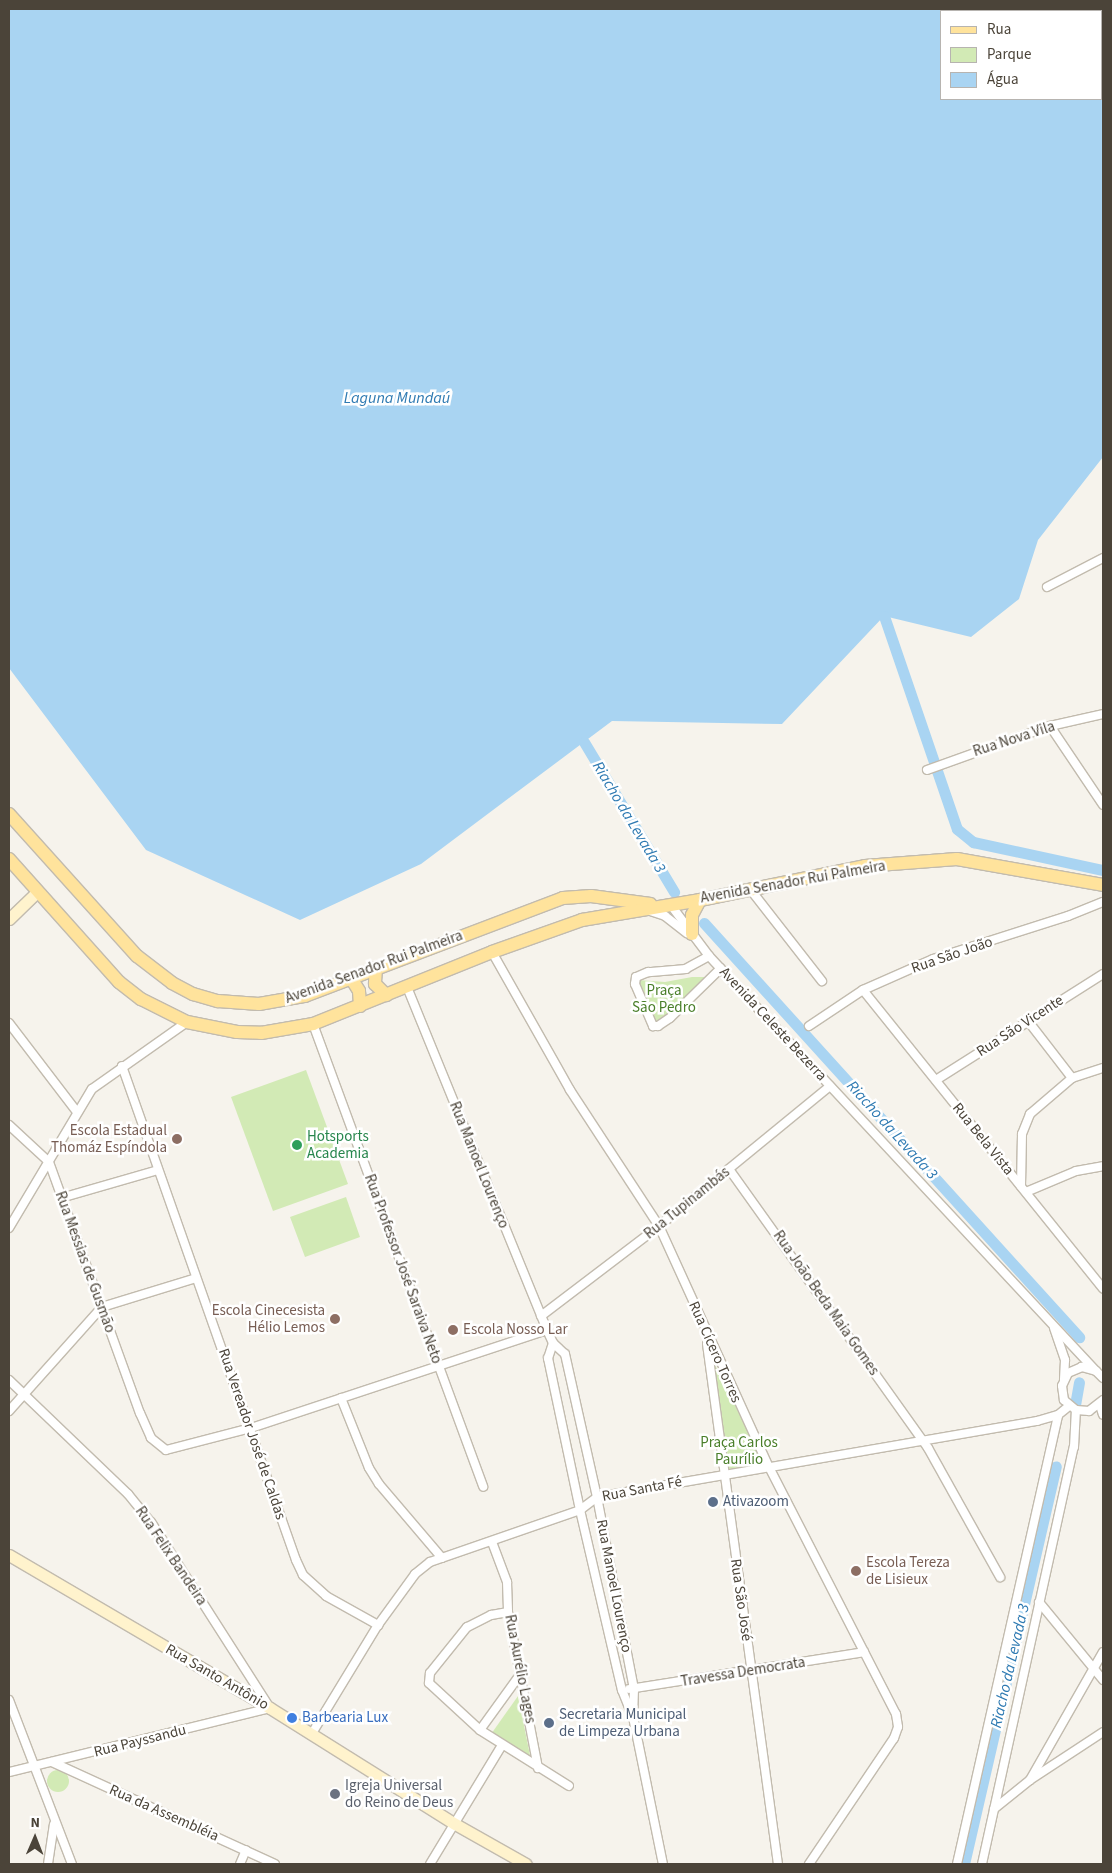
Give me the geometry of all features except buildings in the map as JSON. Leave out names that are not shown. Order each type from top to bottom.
[{"type":"main road","name":"Avenida Senador Rui Palmeira","points":[[9,814],[137,956],[172,983],[193,994],[218,1001],[259,1004],[304,996],[563,898],[591,896],[665,904]]},
{"type":"main road","name":"Avenida Senador Rui Palmeira","points":[[9,859],[119,982],[140,999],[187,1022],[221,1030],[261,1033],[313,1024],[492,952],[574,922],[665,904],[700,900],[865,866],[957,859],[1103,886]]},
{"type":"main road","points":[[695,938],[692,915],[700,900]]},
{"type":"main road","points":[[376,968],[375,984],[386,995]]},
{"type":"main road","points":[[351,978],[360,991],[360,1006]]},
{"type":"street","points":[[1047,587],[1103,558]]},
{"type":"street","name":"Rua Nova Vila","points":[[932,768],[1050,726],[1103,714]]},
{"type":"street","points":[[1050,726],[1103,805]]},
{"type":"street","points":[[750,889],[822,981]]},
{"type":"street","points":[[9,919],[37,892]]},
{"type":"street","name":"Rua São João","points":[[809,1026],[863,990],[933,959],[1068,916],[1103,902]]},
{"type":"street","name":"Avenida Celeste Bezerra","points":[[665,904],[709,956],[1103,1378]]},
{"type":"street","name":"Avenida Celeste Bezerra","points":[[641,909],[665,916],[695,938]]},
{"type":"street","name":"Rua Cícero Torres","points":[[492,952],[570,1090],[659,1226],[706,1336],[769,1467],[896,1714],[898,1727],[894,1738],[809,1864]]},
{"type":"street","points":[[709,956],[686,969],[648,972],[636,977],[635,984],[653,1026],[658,1026],[670,1018],[721,968]]},
{"type":"street","name":"Rua São Vicente","points":[[936,1080],[1103,974]]},
{"type":"street","name":"Rua Manoel Lourenço","points":[[407,987],[547,1330],[553,1342],[565,1354],[597,1497],[634,1689],[633,1718]]},
{"type":"street","name":"Rua Bela Vista","points":[[863,990],[1103,1289]]},
{"type":"street","points":[[1028,1021],[1072,1078]]},
{"type":"street","points":[[9,1228],[77,1112],[99,1082],[187,1022]]},
{"type":"street","points":[[9,1023],[77,1112]]},
{"type":"street","name":"Rua Professor José Saraiva Neto","points":[[313,1024],[484,1486]]},
{"type":"street","name":"Rua Vereador José de Caldas","points":[[122,1066],[303,1575],[326,1596],[378,1624]]},
{"type":"street","points":[[1103,1068],[1072,1078],[1041,1101],[1025,1123],[1024,1189],[1076,1171],[1103,1166]]},
{"type":"street","name":"Rua Tupinambás","points":[[541,1316],[659,1226],[830,1086]]},
{"type":"street","name":"Rua Messias de Gusmão","points":[[9,1125],[49,1162],[151,1438],[166,1450],[251,1428]]},
{"type":"street","name":"Rua João Beda Maia Gomes","points":[[729,1169],[921,1439],[1000,1577]]},
{"type":"street","points":[[61,1198],[158,1170]]},
{"type":"street","points":[[9,1411],[102,1307],[196,1278]]},
{"type":"street","name":"Avenida Celeste Bezerra","points":[[982,1864],[1074,1447],[1073,1408],[1062,1393],[1065,1360],[1054,1326]]},
{"type":"street","points":[[251,1428],[547,1330]]},
{"type":"street","name":"Rua São José","points":[[706,1336],[722,1474],[778,1864]]},
{"type":"street","name":"Rua Manoel Lourenço","points":[[553,1342],[548,1358],[580,1510],[622,1690],[633,1718],[663,1864]]},
{"type":"street","points":[[1064,1380],[1074,1369],[1082,1367],[1096,1370]]},
{"type":"street","name":"Rua Felix Bandeira","points":[[9,1380],[128,1494],[151,1522],[270,1708]]},
{"type":"street","points":[[342,1398],[369,1468],[379,1484],[442,1558]]},
{"type":"street","points":[[1073,1408],[1089,1411],[1101,1403],[1103,1415]]},
{"type":"street","name":"Rua Santa Fé","points":[[312,1735],[378,1624],[415,1574],[442,1558],[580,1510],[597,1497],[1058,1415],[1073,1408]]},
{"type":"street","points":[[957,1864],[1058,1415]]},
{"type":"street","name":"Rua Aurélio Lages","points":[[492,1542],[507,1582],[508,1612],[522,1672],[538,1768]]},
{"type":"street","name":"Rua Santo Antônio","points":[[9,1555],[270,1708],[455,1824],[526,1864]]},
{"type":"street","points":[[1039,1602],[1103,1680]]},
{"type":"street","points":[[508,1612],[492,1615],[468,1627],[428,1678],[436,1692],[480,1730],[569,1786]]},
{"type":"street","name":"Travessa Democrata","points":[[622,1690],[751,1672],[864,1652]]},
{"type":"street","points":[[1030,1780],[1103,1652]]},
{"type":"street","points":[[480,1730],[522,1672]]},
{"type":"street","points":[[242,1692],[251,1690],[253,1681]]},
{"type":"street","points":[[9,1700],[36,1766],[55,1823],[72,1864]]},
{"type":"street","name":"Rua Payssandu","points":[[9,1772],[270,1708]]},
{"type":"street","points":[[994,1809],[1030,1780],[1103,1732]]},
{"type":"street","points":[[430,1864],[502,1745]]},
{"type":"street","name":"Rua da Assembléia","points":[[52,1762],[275,1864]]},
{"type":"street","points":[[48,1864],[55,1823]]},
{"type":"street","points":[[240,1864],[246,1850]]},
{"type":"green space","name":"Praça São Pedro","points":[[692,977],[711,977],[658,1028],[638,980],[665,982]]},
{"type":"green space","points":[[306,1070],[348,1184],[273,1211],[231,1097]]},
{"type":"green space","points":[[346,1197],[360,1237],[305,1257],[290,1217]]},
{"type":"green space","name":"Praça Carlos Paurílio","points":[[712,1359],[720,1375],[763,1462],[725,1470]]},
{"type":"green space","points":[[518,1696],[532,1765],[489,1737]]},
{"type":"green space","points":[[58,1770],[66,1773],[69,1781],[66,1789],[58,1792],[50,1789],[47,1781],[50,1773]]},
{"type":"water","name":"Laguna Mundaú","points":[[9,9],[1103,9],[1103,457],[1038,540],[1019,599],[971,637],[884,616],[782,724],[612,721],[421,864],[300,920],[146,850],[9,668]]},
{"type":"waterway","points":[[884,616],[957,829],[973,842],[1103,870]]},
{"type":"waterway","name":"Riacho da Levada 3","points":[[584,742],[674,892]]},
{"type":"waterway","name":"Riacho da Levada 3","points":[[704,923],[1079,1337]]},
{"type":"waterway","name":"Riacho da Levada 3","points":[[1075,1405],[1079,1382]]},
{"type":"waterway","name":"Riacho da Levada 3","points":[[964,1864],[1056,1467]]},
{"type":"place","name":"Escola Estadual Thomáz Espíndola","points":[[177,1139]]},
{"type":"place","name":"Hotsports Academia","points":[[297,1145]]},
{"type":"place","name":"Escola Cinecesista Hélio Lemos","points":[[335,1319]]},
{"type":"place","name":"Escola Nosso Lar","points":[[453,1330]]},
{"type":"place","name":"Ativazoom","points":[[713,1502]]},
{"type":"place","name":"Escola Tereza de Lisieux","points":[[856,1571]]},
{"type":"place","name":"Barbearia Lux","points":[[292,1718]]},
{"type":"place","name":"Secretaria Municipal de Limpeza Urbana","points":[[549,1723]]},
{"type":"place","name":"Igreja Universal do Reino de Deus","points":[[335,1794]]}]
